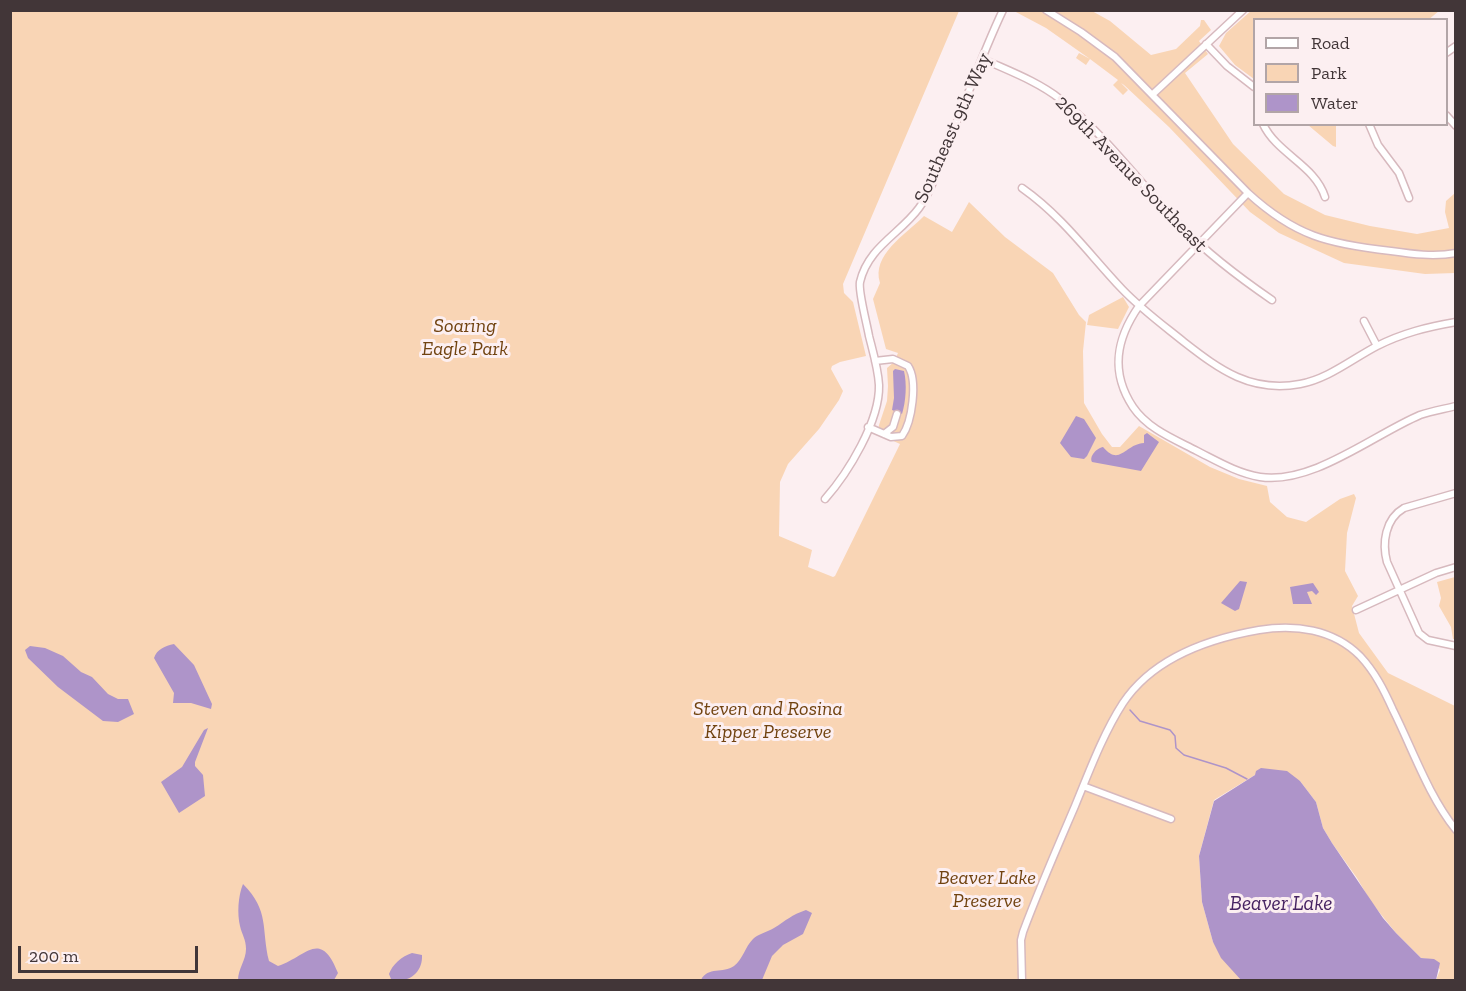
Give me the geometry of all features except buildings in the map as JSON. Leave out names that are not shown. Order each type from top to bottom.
[{"type":"street","name":"Southeast 9th Way","points":[[825,499],[838,484],[868,428],[877,402],[879,387],[860,284],[880,244],[907,221],[928,194],[1003,10]]},
{"type":"street","points":[[1046,10],[1115,57],[1248,193],[1280,220],[1295,229],[1321,239],[1364,248],[1432,255],[1455,253]]},
{"type":"street","points":[[1153,94],[1243,10]]},
{"type":"street","points":[[1206,44],[1227,66],[1253,86]]},
{"type":"street","name":"269th Avenue Southeast","points":[[983,59],[1042,86],[1070,107],[1197,243],[1230,272],[1272,300]]},
{"type":"street","points":[[1265,126],[1277,142],[1318,180],[1326,197]]},
{"type":"street","points":[[1371,126],[1378,145],[1399,173],[1408,198]]},
{"type":"street","points":[[1022,188],[1067,225],[1139,306],[1222,370],[1258,384],[1283,386],[1322,378],[1377,346],[1417,329],[1455,322]]},
{"type":"street","points":[[1248,193],[1197,243],[1139,306],[1126,326],[1118,350],[1119,374],[1124,390],[1142,418],[1163,434],[1233,469],[1262,477],[1285,477],[1306,472],[1420,416],[1455,406]]},
{"type":"street","points":[[1364,321],[1377,346]]},
{"type":"street","points":[[868,428],[899,437],[907,428],[912,400],[912,374],[908,366],[893,359],[875,361]]},
{"type":"street","points":[[884,434],[893,427],[897,414]]},
{"type":"street","points":[[1455,493],[1404,508],[1393,518],[1386,533],[1385,554],[1398,589],[1419,633],[1428,640],[1455,646]]},
{"type":"street","points":[[1356,610],[1398,589],[1455,567]]},
{"type":"street","points":[[1022,981],[1021,940],[1034,903],[1083,786],[1124,702],[1142,681],[1173,657],[1197,646],[1218,639],[1277,627],[1313,630],[1338,640],[1360,657],[1377,678],[1435,797],[1455,830]]},
{"type":"street","points":[[1083,786],[1171,819]]},
{"type":"green space","points":[[1252,10],[1439,10],[1430,18],[1253,18],[1253,78],[1235,65],[1219,46],[1226,33]]},
{"type":"green space","points":[[11,11],[959,11],[843,284],[844,293],[853,302],[866,356],[832,366],[831,369],[843,391],[819,429],[788,464],[780,482],[779,536],[812,550],[808,567],[835,576],[900,444],[878,434],[887,401],[887,368],[894,362],[898,353],[886,349],[873,299],[880,283],[881,263],[892,246],[924,216],[952,232],[969,202],[1005,237],[1053,273],[1079,315],[1086,322],[1083,351],[1084,403],[1112,447],[1120,447],[1139,426],[1210,467],[1239,479],[1267,486],[1270,502],[1287,517],[1306,522],[1340,499],[1354,494],[1356,498],[1347,533],[1345,571],[1358,596],[1352,606],[1359,633],[1388,673],[1455,706],[1455,980],[1436,980],[1440,970],[1434,960],[1421,958],[1396,933],[1371,902],[1323,828],[1316,802],[1300,781],[1255,775],[1214,800],[1199,856],[1202,902],[1213,942],[1241,980],[11,980]]},
{"type":"green space","points":[[1014,11],[1092,11],[1110,21],[1151,55],[1176,49],[1200,26],[1201,20],[1204,20],[1211,30],[1199,41],[1208,54],[1185,73],[1233,144],[1284,194],[1325,215],[1370,226],[1417,234],[1449,228],[1445,212],[1446,201],[1455,193],[1455,273],[1425,274],[1344,263],[1279,233],[1250,212],[1169,127],[1124,85],[1121,83],[1128,90],[1123,95],[1113,85],[1118,80],[1046,28]]},
{"type":"green space","points":[[1079,53],[1090,59],[1086,65],[1076,58]]},
{"type":"green space","points":[[1309,126],[1336,126],[1336,147]]},
{"type":"green space","points":[[1123,297],[1129,307],[1118,329],[1087,325],[1089,315]]},
{"type":"green space","points":[[1455,577],[1456,639],[1453,639],[1451,627],[1439,606],[1441,598],[1437,582]]},
{"type":"water","points":[[895,369],[904,371],[905,376],[906,392],[902,414],[892,410],[893,371]]},
{"type":"water","points":[[1076,416],[1084,419],[1096,438],[1084,459],[1071,457],[1060,443]]},
{"type":"water","points":[[1147,433],[1159,442],[1141,471],[1092,462],[1093,455],[1098,449],[1103,447],[1109,453],[1118,455],[1137,444],[1144,443],[1144,435]]},
{"type":"water","points":[[1240,581],[1247,582],[1239,609],[1235,611],[1221,603]]},
{"type":"water","points":[[1313,583],[1319,592],[1316,595],[1312,591],[1307,592],[1312,604],[1293,604],[1290,587]]},
{"type":"water","points":[[174,644],[194,665],[212,704],[211,709],[191,703],[173,703],[174,693],[154,658],[162,648]]},
{"type":"water","points":[[30,646],[45,648],[63,656],[81,672],[92,677],[108,694],[118,699],[128,699],[134,714],[118,722],[103,721],[58,687],[28,658],[25,650]]},
{"type":"water","points":[[208,728],[195,762],[195,766],[203,775],[205,796],[179,813],[161,782],[182,767],[204,730]]},
{"type":"water","name":"Beaver Lake","points":[[1261,768],[1287,771],[1300,781],[1316,802],[1323,828],[1332,843],[1383,918],[1421,958],[1434,959],[1440,963],[1436,980],[1241,980],[1221,958],[1213,942],[1202,902],[1199,856],[1214,801],[1255,775],[1256,771]]},
{"type":"water","points":[[243,884],[252,894],[261,912],[269,961],[278,966],[312,949],[318,949],[325,952],[331,959],[338,973],[334,980],[238,980],[246,949],[238,916]]},
{"type":"water","points":[[806,910],[812,913],[803,934],[783,945],[772,956],[762,980],[701,980],[708,973],[734,966],[755,937]]},
{"type":"water","points":[[412,953],[422,955],[417,972],[403,980],[391,979],[389,974],[395,964]]},
{"type":"waterway","points":[[1130,710],[1140,721],[1170,730],[1175,736],[1176,748],[1184,755],[1226,768],[1247,779]]},
{"type":"park label","name":"Soaring Eagle Park","points":[[465,338]]},
{"type":"park label","name":"Steven and Rosina Kipper Preserve","points":[[768,720]]},
{"type":"park label","name":"Beaver Lake Preserve","points":[[987,890]]}]
